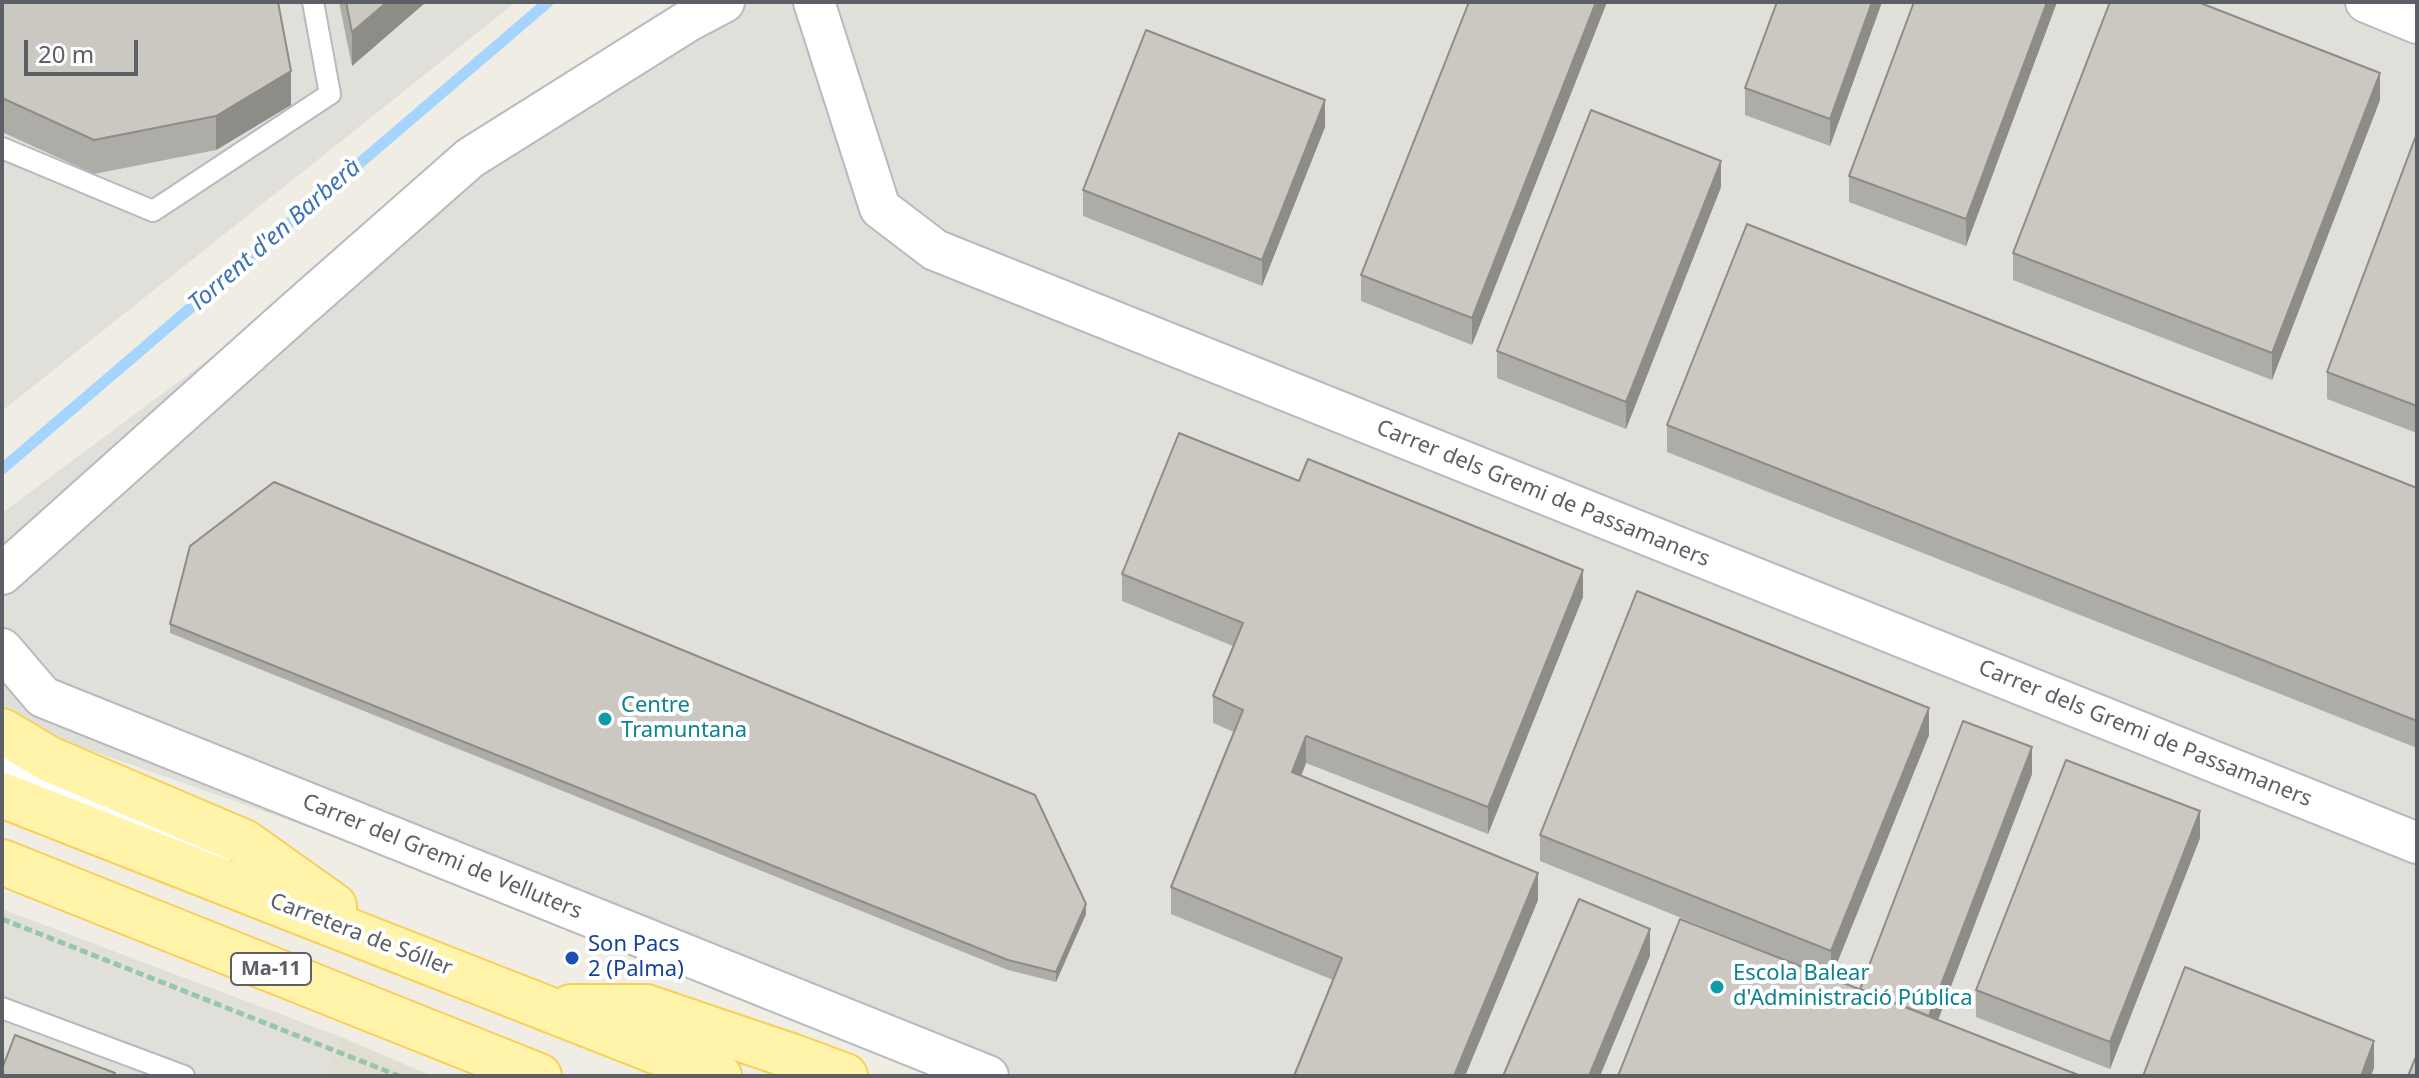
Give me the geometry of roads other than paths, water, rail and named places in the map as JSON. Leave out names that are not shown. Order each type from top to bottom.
[{"type":"main road","points":[[2,731],[49,759],[244,842],[389,945]]},
{"type":"main road","name":"Carretera de Sóller","points":[[2,795],[719,1076]]},
{"type":"main road","name":"Ma-11","points":[[2,862],[539,1076]]},
{"type":"main road","points":[[547,1008],[646,1007],[845,1076]]},
{"type":"street","points":[[2,574],[470,158],[688,21],[724,2]]},
{"type":"street","name":"Carrer dels Gremi de Passamaners","points":[[814,2],[880,208],[935,250],[2417,843]]},
{"type":"street","points":[[2366,2],[2417,23]]},
{"type":"street","name":"Carrer del Gremi de Velluters","points":[[2,649],[43,697],[988,1076]]},
{"type":"street","points":[[2,767],[256,868],[389,945]]},
{"type":"lane","points":[[2,148],[153,211],[330,94],[313,2]]},
{"type":"lane","points":[[2,1008],[183,1076]]},
{"type":"waterway","name":"Torrent d'en Barberà","points":[[2,469],[548,2]]},
{"type":"place","name":"Centre Tramuntana","points":[[605,719]]},
{"type":"place","name":"Son Pacs 2 (Palma)","points":[[572,958]]},
{"type":"place","name":"Escola Balear d'Administració Pública","points":[[1717,987]]}]
